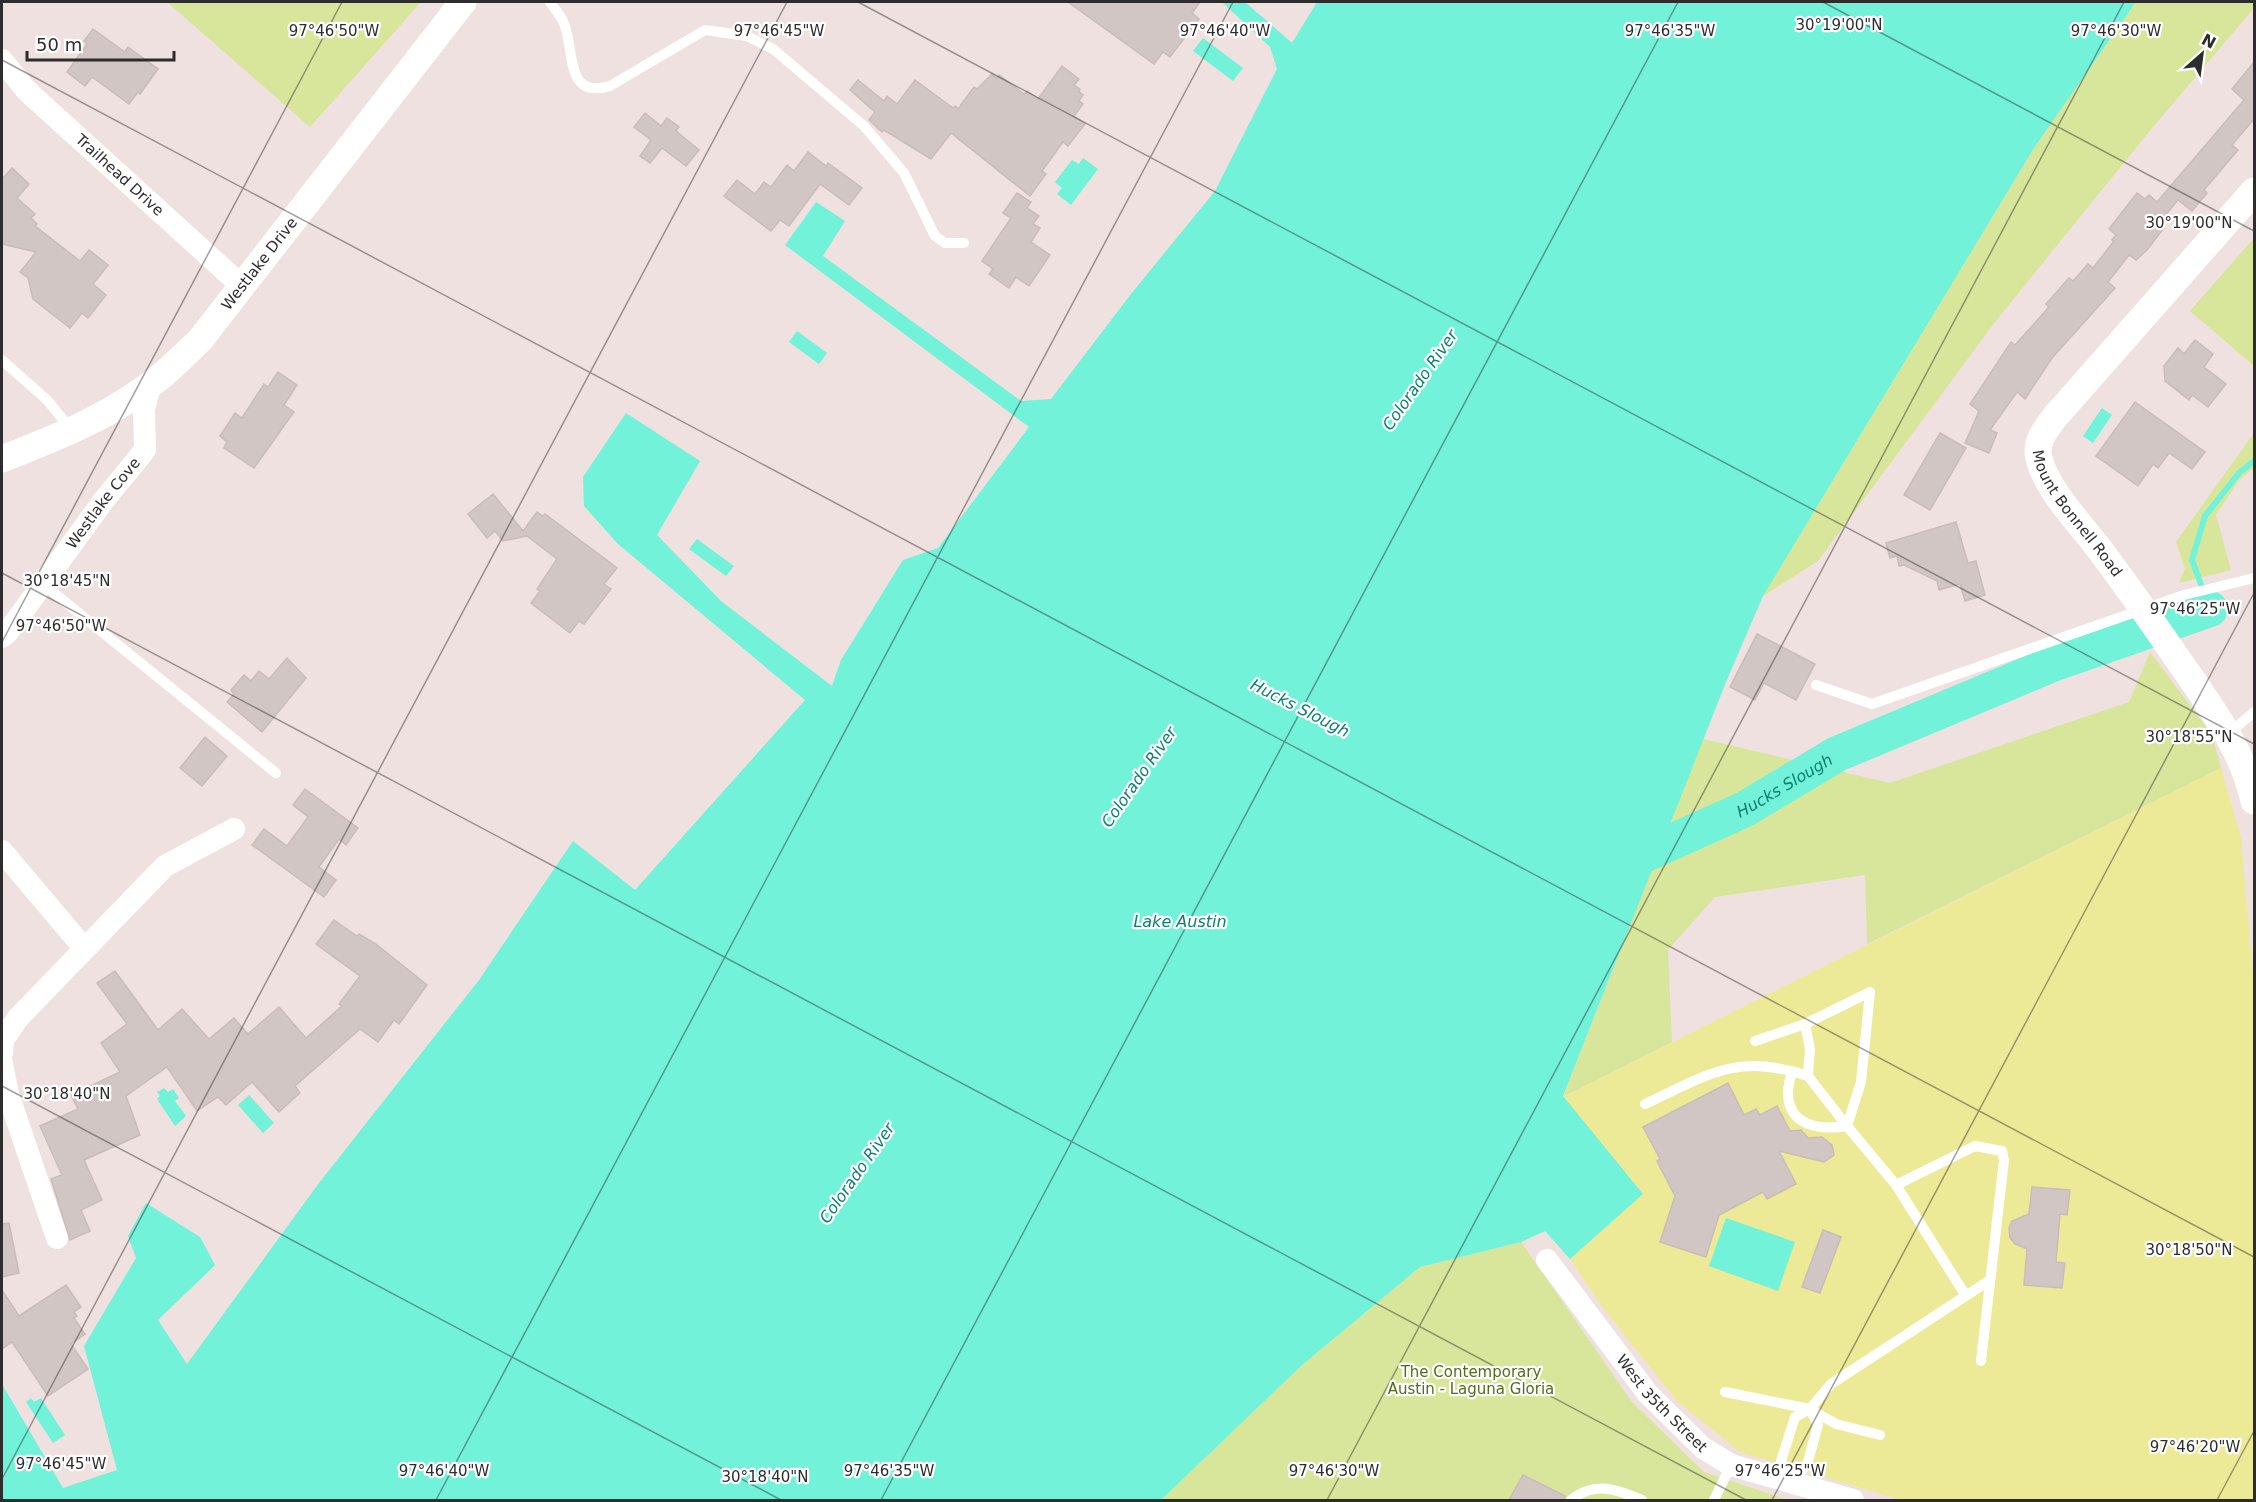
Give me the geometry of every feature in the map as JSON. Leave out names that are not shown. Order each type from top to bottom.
[{"type":"street","name":"Westlake Drive","points":[[2,459],[73,432],[117,408],[150,386],[200,340],[463,2]]},
{"type":"street","name":"Trailhead Drive","points":[[2,60],[26,90],[243,287]]},
{"type":"street","name":"Mount Bonnell Road","points":[[2254,192],[2054,418],[2039,442],[2038,457],[2044,474],[2125,583],[2227,734],[2251,785],[2254,801]]},
{"type":"street","name":"Westlake Cove","points":[[2,637],[104,500],[145,450],[144,409],[150,386]]},
{"type":"street","points":[[2,1053],[3,1040],[18,1018],[165,866],[234,829]]},
{"type":"street","points":[[2,851],[84,948]]},
{"type":"street","points":[[2,1064],[8,1094],[57,1238]]},
{"type":"street","name":"West 35th Street","points":[[1547,1260],[1648,1394],[1703,1448],[1731,1465],[1791,1480],[1853,1500]]},
{"type":"lane","points":[[550,2],[563,22],[577,78],[587,88],[597,90],[610,86],[705,30],[747,36],[773,49],[864,126],[904,173],[935,236],[945,243],[964,243]]},
{"type":"lane","points":[[2,360],[47,400],[73,432]]},
{"type":"lane","points":[[1816,685],[1872,704],[2184,595],[2251,579]]},
{"type":"lane","points":[[43,584],[276,772]]},
{"type":"lane","points":[[2227,734],[2254,712]]},
{"type":"lane","points":[[1755,1041],[1805,1024],[1870,992],[1861,1082],[1846,1126]]},
{"type":"lane","points":[[1805,1024],[1810,1049],[1808,1076]]},
{"type":"lane","points":[[1645,1104],[1723,1068],[1774,1066],[1808,1076],[1846,1126],[1896,1185],[1966,1296]]},
{"type":"lane","points":[[1792,1071],[1788,1095],[1793,1112],[1807,1125],[1825,1129],[1846,1126]]},
{"type":"lane","points":[[1896,1185],[1975,1146],[2001,1151],[2004,1160],[1981,1361]]},
{"type":"lane","points":[[1810,1409],[1818,1425],[1813,1445],[1807,1465],[1791,1480],[1781,1461],[1795,1417],[1810,1409],[1831,1384],[1990,1280]]},
{"type":"lane","points":[[1725,1392],[1810,1409],[1836,1424],[1880,1435]]},
{"type":"lane","points":[[1714,1500],[1731,1465]]},
{"type":"lane","points":[[1571,1500],[1595,1487],[1620,1491],[1642,1500]]},
{"type":"green space","points":[[167,2],[421,2],[310,127]]},
{"type":"green space","points":[[2136,2],[2254,2],[2254,8],[2148,133],[1995,322],[1818,561],[1763,596],[2034,148]]},
{"type":"green space","points":[[2254,238],[2254,366],[2190,311]]},
{"type":"green space","points":[[2254,433],[2254,468],[2239,480],[2216,515],[2231,570],[2179,583],[2185,569],[2176,542]]},
{"type":"green space","points":[[2150,652],[2212,735],[2221,768],[1867,944],[1865,875],[1715,897],[1668,950],[1672,1042],[1563,1097],[1703,739],[1890,783],[2129,702]]},
{"type":"green space","name":"The Contemporary Austin - Laguna Gloria","points":[[1521,1242],[1632,1402],[1704,1472],[1788,1500],[1161,1500],[1301,1366],[1420,1267]]},
{"type":"shaded area","points":[[2221,768],[2241,838],[2254,985],[2254,1500],[1901,1500],[1740,1452],[1677,1401],[1603,1308],[1570,1259],[1643,1194],[1563,1097]]},
{"type":"water","name":"Lake Austin","points":[[1222,2],[1245,2],[1292,43],[1317,2],[2136,2],[2034,148],[1763,596],[1726,682],[1563,1096],[1643,1194],[1570,1259],[1545,1231],[1521,1242],[1420,1267],[1301,1366],[1161,1500],[2,1500],[2,1384],[63,1488],[117,1470],[84,1346],[136,1258],[128,1236],[146,1203],[200,1237],[215,1265],[158,1320],[187,1364],[319,1183],[479,980],[573,841],[635,890],[805,700],[618,544],[584,506],[583,477],[626,413],[700,461],[657,535],[721,601],[832,686],[841,660],[903,560],[938,548],[1029,427],[785,245],[816,202],[845,221],[823,256],[1021,401],[1051,399],[1131,294],[1215,191],[1277,69],[1270,47]]},
{"type":"water","points":[[1203,38],[1243,68],[1233,81],[1193,51]]},
{"type":"water","points":[[1083,158],[1098,169],[1071,205],[1057,194],[1062,188],[1055,182],[1072,160],[1079,164]]},
{"type":"water","points":[[797,331],[827,353],[819,364],[789,342]]},
{"type":"water","points":[[2102,408],[2112,415],[2093,443],[2083,436]]},
{"type":"water","points":[[697,539],[734,566],[726,576],[689,549]]},
{"type":"water","points":[[164,1088],[168,1092],[173,1089],[179,1098],[175,1101],[186,1116],[175,1126],[157,1099],[160,1096],[157,1092]]},
{"type":"water","points":[[249,1095],[274,1123],[263,1133],[238,1105]]},
{"type":"water","points":[[1726,1218],[1795,1242],[1778,1291],[1709,1266]]},
{"type":"water","points":[[31,1398],[34,1402],[41,1398],[65,1435],[53,1443],[26,1402]]},
{"type":"building","points":[[1068,2],[1200,2],[1192,13],[1199,19],[1170,57],[1163,52],[1154,64]]},
{"type":"building","points":[[93,29],[125,52],[128,47],[158,69],[140,94],[138,92],[129,104],[92,77],[85,86],[67,72],[87,44],[84,41]]},
{"type":"building","points":[[2254,62],[2254,119],[2232,145],[2238,150],[2204,190],[2207,193],[2192,211],[2178,200],[2158,224],[2164,228],[2147,250],[2136,260],[2129,255],[2108,282],[2115,288],[2052,358],[2025,399],[2017,392],[1990,430],[1997,433],[1989,453],[1965,443],[1979,411],[1970,404],[2011,342],[2015,345],[2049,307],[2046,304],[2069,278],[2073,281],[2088,264],[2093,268],[2114,241],[2112,240],[2116,235],[2109,229],[2137,193],[2145,199],[2149,195],[2157,202],[2244,100],[2232,89]]},
{"type":"building","points":[[1062,66],[1079,79],[1074,85],[1083,95],[1079,101],[1083,104],[1074,116],[1085,124],[1068,146],[1063,142],[1042,171],[1046,174],[1030,196],[951,133],[931,159],[884,130],[882,132],[869,120],[875,112],[850,90],[858,80],[884,101],[887,96],[897,104],[915,80],[953,108],[955,106],[958,109],[974,87],[977,89],[992,74],[997,78],[999,75],[1024,94],[1027,91],[1038,99]]},
{"type":"building","points":[[645,113],[661,126],[667,118],[679,127],[676,131],[699,150],[686,166],[662,148],[650,163],[640,156],[651,140],[634,127]]},
{"type":"building","points":[[808,152],[826,166],[828,163],[862,188],[849,205],[820,184],[789,226],[780,220],[771,231],[724,196],[737,180],[755,194],[764,182],[771,187],[787,165],[794,171]]},
{"type":"building","points":[[12,168],[29,184],[17,198],[35,214],[31,218],[37,224],[35,226],[80,261],[89,250],[108,265],[93,284],[106,295],[88,318],[82,313],[70,328],[33,299],[28,278],[20,272],[36,252],[2,244],[2,179]]},
{"type":"building","points":[[1017,193],[1031,202],[1027,208],[1039,216],[1033,224],[1040,228],[1031,242],[1050,255],[1029,286],[1016,277],[1009,288],[989,274],[993,269],[982,261],[1011,218],[1003,213]]},
{"type":"building","points":[[2195,340],[2213,354],[2204,367],[2226,384],[2208,407],[2192,395],[2189,400],[2165,381],[2164,366],[2178,348],[2184,354]]},
{"type":"building","points":[[278,372],[297,385],[284,405],[294,412],[254,468],[224,448],[227,442],[220,436],[235,413],[242,418],[264,384],[268,387]]},
{"type":"building","points":[[2135,402],[2205,452],[2192,469],[2169,453],[2158,468],[2153,464],[2138,486],[2096,456]]},
{"type":"building","points":[[1940,433],[1966,448],[1930,510],[1904,495]]},
{"type":"building","points":[[493,494],[523,531],[537,512],[543,516],[545,514],[617,568],[604,584],[611,589],[584,624],[579,621],[570,633],[531,603],[540,591],[537,589],[557,559],[527,536],[503,541],[495,531],[487,538],[468,514]]},
{"type":"building","points":[[1956,522],[1968,563],[1976,561],[1985,595],[1965,601],[1960,584],[1939,590],[1937,581],[1904,565],[1899,566],[1897,556],[1890,558],[1886,543]]},
{"type":"building","points":[[1757,634],[1815,664],[1796,700],[1764,683],[1755,700],[1730,687]]},
{"type":"building","points":[[287,658],[306,678],[262,732],[227,702],[234,694],[231,690],[244,675],[251,681],[259,671],[269,679]]},
{"type":"building","points":[[205,737],[227,756],[202,786],[180,768]]},
{"type":"building","points":[[305,789],[358,828],[346,845],[339,839],[319,867],[336,880],[324,897],[252,845],[264,829],[287,846],[308,817],[293,805]]},
{"type":"building","points":[[334,920],[357,936],[359,934],[376,944],[427,985],[399,1024],[394,1020],[378,1042],[360,1029],[295,1086],[300,1093],[279,1112],[252,1082],[226,1105],[218,1097],[197,1111],[167,1067],[126,1096],[140,1135],[84,1160],[102,1200],[81,1210],[90,1231],[70,1240],[51,1179],[62,1175],[40,1126],[78,1109],[71,1095],[120,1072],[101,1043],[127,1024],[97,983],[115,971],[158,1030],[182,1009],[209,1039],[234,1018],[248,1034],[279,1007],[306,1038],[342,1006],[339,1004],[360,976],[316,944]]},
{"type":"building","points":[[1728,1083],[1744,1115],[1756,1109],[1760,1115],[1777,1106],[1790,1131],[1801,1130],[1808,1138],[1822,1137],[1832,1145],[1834,1155],[1824,1162],[1779,1151],[1796,1184],[1767,1199],[1763,1192],[1719,1215],[1706,1257],[1660,1242],[1675,1196],[1657,1161],[1660,1159],[1643,1127]]},
{"type":"building","points":[[2032,1187],[2070,1190],[2067,1215],[2060,1214],[2056,1262],[2065,1263],[2062,1288],[2024,1285],[2027,1249],[2015,1244],[2010,1238],[2009,1228],[2012,1221],[2029,1214]]},
{"type":"building","points":[[9,1223],[19,1273],[2,1277],[2,1224]]},
{"type":"building","points":[[1823,1230],[1841,1237],[1820,1293],[1802,1287]]},
{"type":"building","points":[[66,1285],[81,1307],[74,1312],[77,1316],[74,1318],[85,1334],[71,1344],[88,1369],[48,1396],[12,1342],[2,1349],[2,1290],[19,1316]]},
{"type":"building","points":[[1523,1475],[1565,1496],[1564,1500],[1509,1500]]},
{"type":"waterway","name":"Hucks Slough","points":[[2210,609],[2192,560],[2205,516],[2239,473],[2254,461]]},
{"type":"waterway","name":"Hucks Slough","points":[[1613,862],[1630,861],[1745,809],[1837,754],[2055,663],[2210,609]]},
{"type":"water label","name":"Colorado River","points":[[1420,380]]},
{"type":"water label","name":"Colorado River","points":[[1139,777]]},
{"type":"water label","name":"Colorado River","points":[[857,1173]]}]
